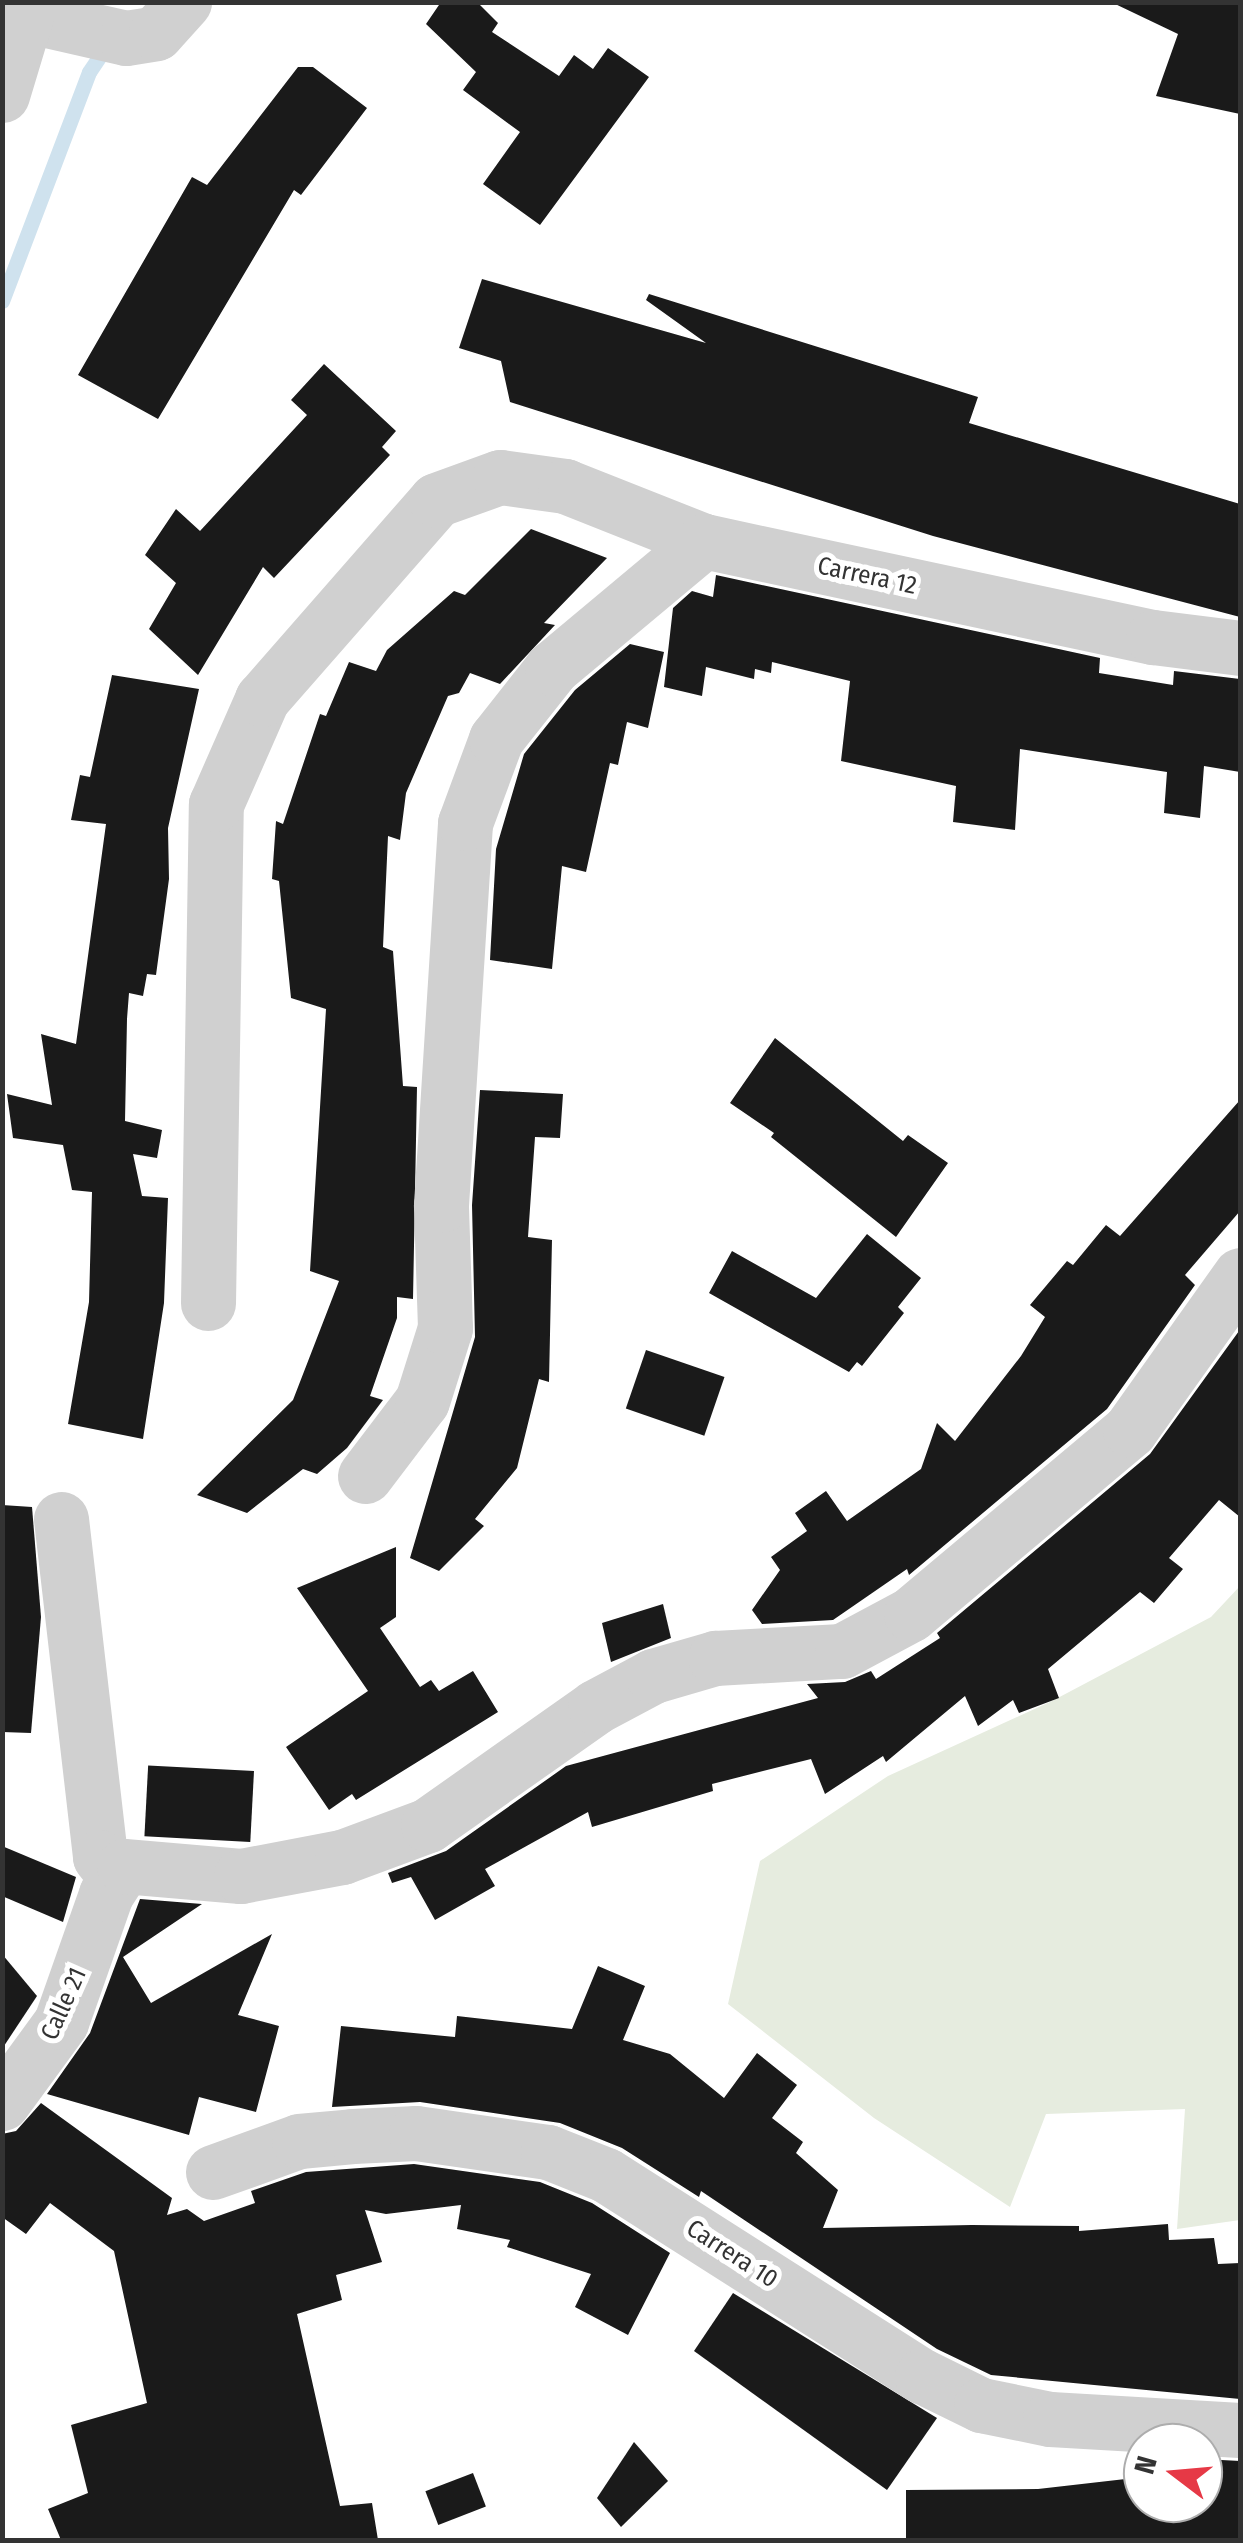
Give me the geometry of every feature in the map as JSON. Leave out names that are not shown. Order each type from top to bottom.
[{"type":"street","points":[[2,94],[30,9],[126,38],[156,33],[184,2]]},
{"type":"street","name":"Carrera 12","points":[[208,1303],[216,804],[262,699],[436,500],[500,477],[565,486],[704,541],[1153,636],[1240,648]]},
{"type":"street","points":[[365,1476],[422,1400],[445,1328],[442,1206],[465,823],[496,740],[552,668],[704,541]]},
{"type":"street","points":[[61,1519],[100,1857],[110,1885],[135,1863],[241,1876],[390,1843],[428,1825],[595,1707],[653,1676],[715,1658],[842,1651],[911,1614],[1130,1430],[1240,1275]]},
{"type":"street","name":"Calle 21","points":[[2,2103],[61,2022],[110,1885]]},
{"type":"street","name":"Carrera 10","points":[[213,2172],[299,2142],[353,2136],[416,2133],[548,2152],[606,2175],[922,2376],[981,2405],[1050,2419],[1240,2430]]},
{"type":"shaded area","points":[[1240,1586],[1240,2220],[1177,2229],[1185,2109],[1046,2114],[1010,2207],[874,2118],[728,2004],[760,1861],[888,1776],[1052,1701],[1211,1617]]},
{"type":"building","points":[[441,2],[477,2],[498,23],[492,32],[559,76],[574,55],[593,69],[608,48],[649,77],[540,225],[483,184],[520,132],[463,90],[476,72],[426,24]]},
{"type":"building","points":[[1111,2],[1240,2],[1240,114],[1156,96],[1178,34]]},
{"type":"building","points":[[298,67],[313,67],[367,108],[301,195],[294,190],[158,419],[78,375],[192,177],[207,185]]},
{"type":"building","points":[[482,279],[706,343],[646,300],[649,294],[978,397],[969,423],[1240,504],[1240,617],[933,536],[510,402],[501,361],[459,348]]},
{"type":"building","points":[[324,364],[396,431],[382,447],[390,455],[274,578],[263,567],[198,675],[149,629],[176,583],[145,555],[176,509],[200,531],[307,415],[291,400]]},
{"type":"building","points":[[531,529],[607,558],[544,623],[555,625],[500,684],[470,673],[459,693],[448,696],[406,793],[400,840],[388,836],[383,947],[393,951],[403,1086],[417,1087],[413,1299],[397,1297],[397,1318],[370,1396],[383,1400],[347,1448],[317,1474],[303,1469],[247,1513],[197,1495],[293,1400],[339,1281],[310,1271],[326,1009],[291,998],[279,881],[272,879],[276,821],[283,824],[320,714],[326,716],[349,662],[376,671],[387,650],[454,591],[465,595]]},
{"type":"building","points":[[716,575],[1100,658],[1099,673],[1173,685],[1174,671],[1240,679],[1240,772],[1204,766],[1200,818],[1164,813],[1167,772],[1020,749],[1015,830],[953,822],[956,786],[841,761],[850,681],[772,662],[771,673],[755,669],[754,679],[706,667],[702,696],[664,687],[673,608],[692,591],[713,597]]},
{"type":"building","points":[[630,644],[664,652],[648,728],[627,722],[618,765],[610,763],[586,872],[562,866],[552,969],[490,960],[496,849],[524,754],[575,690]]},
{"type":"building","points":[[112,675],[199,689],[168,828],[169,879],[156,975],[147,974],[143,996],[129,993],[127,1019],[125,1121],[162,1130],[157,1158],[133,1154],[142,1196],[168,1198],[164,1303],[143,1439],[68,1424],[89,1302],[92,1192],[72,1190],[63,1145],[13,1138],[7,1094],[52,1105],[41,1034],[76,1044],[106,824],[71,820],[80,775],[90,777]]},
{"type":"building","points":[[775,1038],[903,1141],[908,1135],[948,1163],[896,1237],[771,1137],[774,1133],[730,1103]]},
{"type":"building","points":[[480,1090],[563,1094],[560,1138],[535,1137],[528,1237],[552,1240],[549,1382],[539,1379],[517,1468],[475,1519],[484,1526],[439,1571],[410,1558],[475,1337],[472,1205]]},
{"type":"building","points":[[1240,1100],[1240,1211],[1185,1275],[1195,1285],[1107,1409],[909,1575],[907,1569],[833,1620],[762,1624],[752,1610],[780,1570],[771,1557],[807,1531],[795,1513],[826,1491],[847,1521],[921,1469],[937,1423],[955,1441],[1021,1356],[1045,1317],[1030,1305],[1067,1261],[1073,1265],[1106,1225],[1120,1236]]},
{"type":"building","points":[[867,1234],[921,1278],[898,1307],[904,1313],[862,1366],[857,1362],[849,1372],[709,1293],[732,1251],[816,1298]]},
{"type":"building","points":[[1239,1331],[1240,1517],[1219,1500],[1169,1558],[1183,1569],[1154,1603],[1140,1592],[1048,1669],[1059,1698],[1019,1713],[1013,1700],[978,1726],[965,1696],[886,1762],[883,1756],[825,1794],[811,1759],[712,1784],[713,1791],[592,1827],[588,1812],[485,1869],[495,1886],[435,1920],[411,1877],[392,1883],[388,1873],[446,1851],[566,1766],[818,1698],[807,1684],[845,1682],[871,1671],[876,1679],[940,1638],[937,1633],[1150,1454]]},
{"type":"building","points":[[646,1350],[724,1377],[704,1436],[626,1409]]},
{"type":"building","points":[[2,1505],[32,1507],[41,1617],[31,1733],[2,1732]]},
{"type":"building","points":[[396,1547],[396,1617],[380,1628],[420,1687],[431,1680],[439,1691],[473,1671],[498,1712],[356,1800],[352,1794],[329,1810],[286,1747],[368,1691],[297,1588]]},
{"type":"building","points":[[663,1604],[671,1638],[611,1662],[602,1623]]},
{"type":"building","points":[[148,1765],[254,1771],[250,1842],[144,1836]]},
{"type":"building","points":[[2,1846],[76,1877],[63,1922],[2,1896]]},
{"type":"building","points":[[140,1899],[202,1904],[123,1957],[151,2003],[272,1934],[238,2015],[279,2026],[256,2112],[199,2097],[189,2135],[47,2094],[90,2033]]},
{"type":"building","points":[[2,1954],[37,1996],[2,2049]]},
{"type":"building","points":[[598,1966],[645,1986],[623,2040],[670,2054],[724,2098],[757,2053],[797,2085],[772,2118],[803,2142],[796,2153],[838,2190],[823,2228],[1079,2226],[1079,2231],[1168,2224],[1169,2240],[1214,2238],[1218,2264],[1240,2263],[1240,2399],[991,2375],[937,2349],[701,2191],[699,2197],[622,2148],[560,2123],[420,2102],[332,2107],[341,2026],[455,2037],[457,2016],[572,2029]]},
{"type":"building","points":[[41,2103],[172,2198],[167,2215],[187,2209],[204,2221],[255,2203],[251,2191],[306,2172],[414,2164],[540,2182],[592,2203],[670,2253],[628,2335],[575,2307],[591,2274],[507,2247],[510,2240],[457,2229],[461,2205],[386,2214],[365,2210],[382,2262],[336,2275],[342,2300],[297,2314],[340,2506],[372,2503],[378,2540],[61,2540],[48,2509],[88,2493],[71,2425],[147,2403],[114,2251],[50,2203],[26,2234],[2,2217],[2,2134],[16,2131]]},
{"type":"building","points":[[733,2293],[937,2418],[887,2490],[694,2351]]},
{"type":"building","points":[[634,2442],[668,2481],[621,2527],[597,2498]]},
{"type":"building","points":[[1223,2460],[1240,2461],[1240,2540],[906,2540],[906,2490],[1038,2489],[1123,2479],[1123,2523],[1223,2523]]},
{"type":"building","points":[[473,2473],[486,2507],[438,2525],[425,2491]]},
{"type":"waterway","points":[[2,301],[89,72],[104,50]]}]
